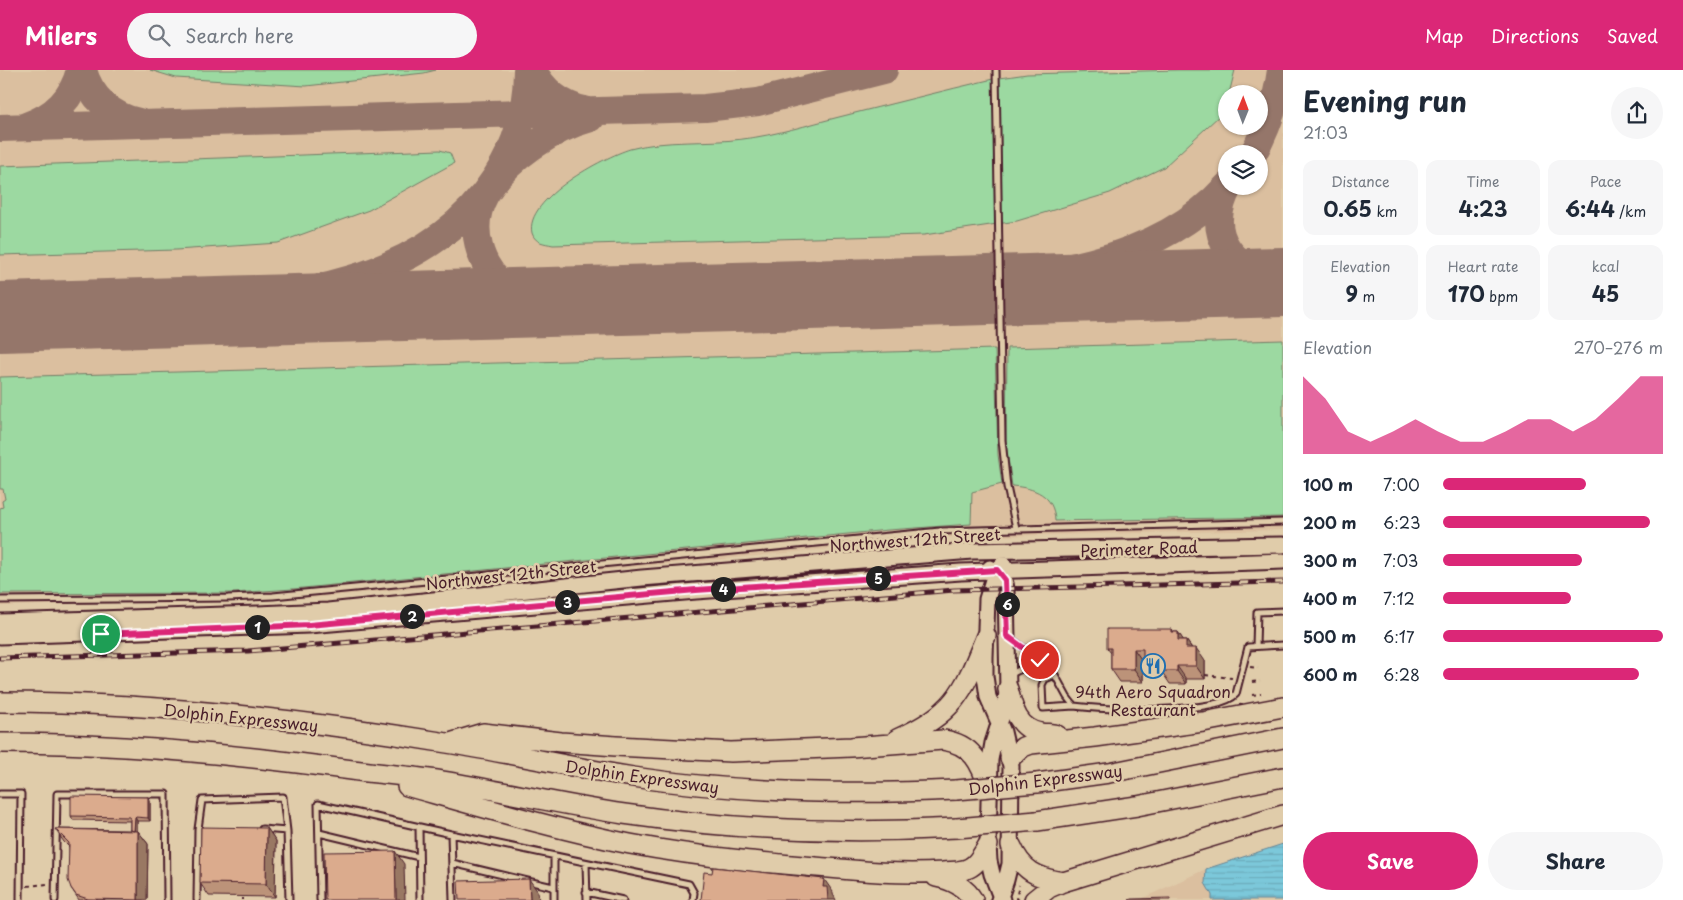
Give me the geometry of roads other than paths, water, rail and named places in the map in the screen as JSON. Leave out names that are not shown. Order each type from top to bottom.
[{"type":"highway","points":[[884,744],[925,725],[950,706],[966,683],[986,636]]},
{"type":"highway","points":[[1009,682],[1013,710],[1024,726],[1041,733],[1054,734],[1073,740]]},
{"type":"highway","name":"Dolphin Expressway","points":[[0,702],[128,706],[335,726],[449,743],[634,777],[730,788],[829,793],[956,790],[1037,783],[1117,771],[1283,738]]},
{"type":"highway","points":[[1010,758],[1023,746],[1030,744],[1203,722],[1283,707]]},
{"type":"highway","points":[[449,743],[483,733],[561,742],[732,752],[794,750],[942,740],[957,743],[976,758],[982,766],[989,790]]},
{"type":"highway","points":[[0,743],[90,745],[186,751],[281,760],[442,781],[591,809],[704,824],[822,831],[908,831],[1037,821],[1156,803],[1283,778]]},
{"type":"highway","points":[[353,770],[530,821],[632,844],[754,862],[869,872],[920,874],[958,871],[970,868],[975,865],[988,845]]},
{"type":"highway","points":[[1034,900],[1049,888],[1064,882],[1283,815]]},
{"type":"highway","points":[[1011,845],[1019,860],[1033,874],[1045,879],[1064,882]]},
{"type":"highway","points":[[920,874],[958,884],[973,900]]},
{"type":"main road","name":"Perimeter Road","points":[[1025,549],[1283,545]]},
{"type":"main road","name":"Northwest 12th Street","points":[[0,622],[328,610],[642,578],[972,551],[1025,549]]},
{"type":"main road","points":[[1000,899],[1009,871],[1011,845],[1010,758],[1000,722],[988,697],[986,688],[987,598],[997,570],[1025,549]]},
{"type":"main road","points":[[860,560],[894,565],[964,560],[997,570],[1005,580],[1009,682],[991,752],[988,845],[992,874],[1000,899]]},
{"type":"main road","name":"Perimeter Road","points":[[997,570],[1283,561]]},
{"type":"main road","name":"Northwest 12th Street","points":[[0,636],[309,625],[696,590],[997,570]]},
{"type":"main road","points":[[961,572],[973,577],[981,585],[987,598]]},
{"type":"lane","points":[[996,70],[1002,440],[1007,487],[1016,528]]},
{"type":"lane","points":[[0,600],[273,596],[957,530],[1283,522]]},
{"type":"lane","points":[[1256,646],[1257,612],[1283,611]]},
{"type":"lane","points":[[1007,636],[1040,660],[1055,674],[1074,706]]},
{"type":"lane","points":[[1055,674],[1045,679],[1042,685],[1042,708],[1074,706],[1147,709],[1195,707],[1228,701],[1236,694],[1248,647],[1283,645]]},
{"type":"lane","points":[[1009,682],[1029,664],[1040,660]]},
{"type":"lane","points":[[0,794],[21,794],[20,900]]},
{"type":"lane","points":[[55,900],[57,794],[166,794],[167,900]]},
{"type":"lane","points":[[197,900],[198,829],[202,800],[284,797],[289,900]]},
{"type":"lane","points":[[320,900],[318,804],[689,884],[694,893],[693,900]]},
{"type":"lane","points":[[419,827],[420,900]]},
{"type":"lane","points":[[198,829],[207,829]]},
{"type":"lane","points":[[255,829],[287,831]]},
{"type":"lane","points":[[319,833],[419,857]]},
{"type":"lane","points":[[451,834],[453,900]]},
{"type":"lane","points":[[554,856],[554,900]]},
{"type":"lane","points":[[452,863],[553,887]]},
{"type":"lane","points":[[586,863],[587,900]]},
{"type":"lane","points":[[586,892],[623,900]]},
{"type":"water","points":[[1283,844],[1283,900],[1212,900],[1212,895],[1205,883],[1206,869]]},
{"type":"railway","points":[[0,658],[248,651],[954,590],[1283,582]]},
{"type":"place","name":"94th Aero Squadron Restaurant","points":[[1153,666]]}]
